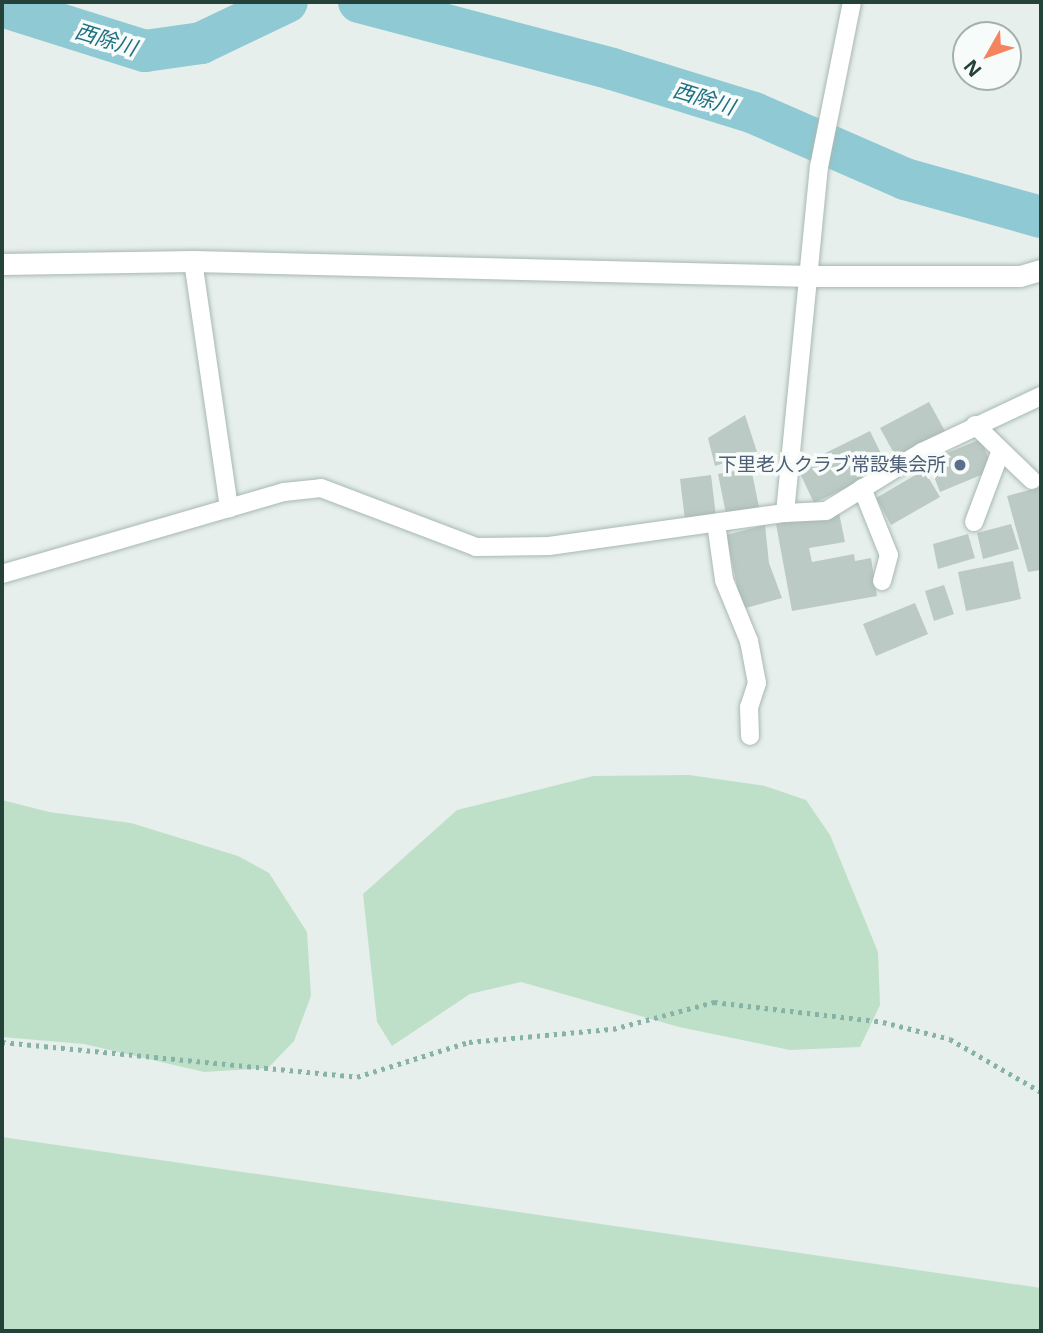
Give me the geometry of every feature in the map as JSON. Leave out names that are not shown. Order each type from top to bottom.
[{"type":"street","points":[[785,513],[811,276],[819,167],[852,2]]},
{"type":"street","points":[[193,261],[229,508]]},
{"type":"street","points":[[2,264],[193,261],[811,276],[1020,276],[1041,270]]},
{"type":"street","points":[[2,574],[284,492],[321,488],[475,547],[549,546],[785,513],[826,511],[975,425],[1041,396]]},
{"type":"street","points":[[975,425],[1000,453],[1032,480]]},
{"type":"street","points":[[974,522],[1000,453]]},
{"type":"street","points":[[862,488],[890,555],[882,581]]},
{"type":"street","points":[[716,523],[724,580],[749,641],[757,683],[748,708],[750,736]]},
{"type":"path","points":[[2,1042],[357,1077],[469,1042],[612,1029],[713,1003],[883,1022],[950,1039],[1041,1092]]},
{"type":"green space","points":[[689,775],[765,786],[806,800],[830,835],[878,952],[880,1005],[860,1047],[790,1050],[679,1027],[521,982],[470,994],[392,1046],[377,1022],[363,894],[457,810],[593,776]]},
{"type":"green space","points":[[2,800],[49,812],[131,823],[238,856],[269,873],[307,932],[311,996],[294,1041],[268,1068],[204,1072],[84,1044],[2,1037]]},
{"type":"green space","points":[[2,1137],[1041,1288],[1041,1331],[2,1331]]},
{"type":"building","points":[[929,402],[945,431],[896,457],[880,428]]},
{"type":"building","points":[[745,415],[757,452],[715,466],[708,438]]},
{"type":"building","points":[[870,431],[888,468],[814,503],[797,467]]},
{"type":"building","name":"下里老人クラブ常設集会所","points":[[981,439],[993,470],[940,492],[928,461]]},
{"type":"building","points":[[751,468],[759,507],[726,514],[718,474]]},
{"type":"building","points":[[924,470],[940,497],[891,525],[876,498]]},
{"type":"building","points":[[711,475],[716,516],[685,520],[680,479]]},
{"type":"building","points":[[1041,487],[1041,570],[1028,572],[1007,496]]},
{"type":"building","points":[[839,513],[845,542],[809,548],[812,562],[854,554],[855,561],[871,558],[877,596],[792,611],[776,524]]},
{"type":"building","points":[[1011,524],[1019,549],[983,559],[977,533]]},
{"type":"building","points":[[765,525],[769,563],[782,598],[742,609],[726,535]]},
{"type":"building","points":[[968,534],[975,558],[938,569],[933,544]]},
{"type":"building","points":[[1013,561],[1021,599],[966,611],[958,572]]},
{"type":"building","points":[[944,585],[954,614],[934,621],[925,591]]},
{"type":"building","points":[[915,603],[928,634],[876,656],[863,624]]},
{"type":"waterway","name":"西除川","points":[[2,6],[145,51],[201,43],[287,2]]},
{"type":"waterway","name":"西除川","points":[[359,2],[612,69],[754,113],[905,179],[1041,217]]},
{"type":"place","name":"下里老人クラブ常設集会所","points":[[960,465]]}]
